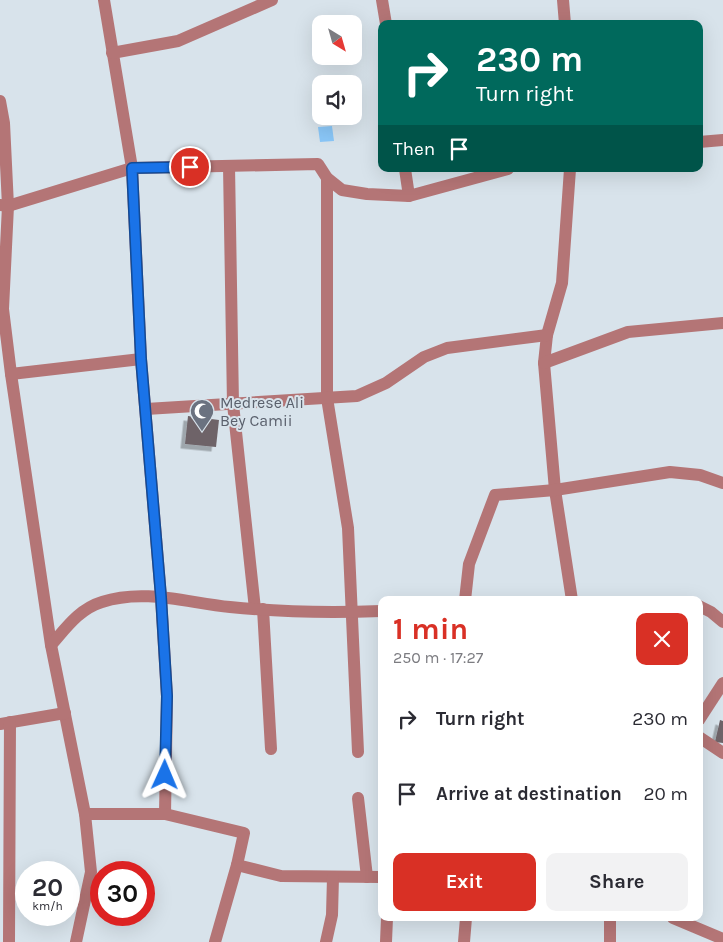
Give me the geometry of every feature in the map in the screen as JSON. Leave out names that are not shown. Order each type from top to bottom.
[{"type":"street","points":[[104,0],[132,168],[141,359],[161,597],[167,696],[165,814]]},
{"type":"street","points":[[112,52],[178,41],[272,0]]},
{"type":"street","points":[[382,0],[385,20]]},
{"type":"street","points":[[563,0],[565,20]]},
{"type":"street","points":[[0,101],[4,205],[2,309],[50,645],[85,814],[91,872],[76,942]]},
{"type":"street","points":[[703,142],[723,140]]},
{"type":"street","points":[[4,205],[132,168],[318,164],[326,178],[342,190],[367,194],[409,196],[497,172]]},
{"type":"street","points":[[229,166],[233,404],[259,609],[271,749]]},
{"type":"street","points":[[405,172],[409,196]]},
{"type":"street","points":[[570,172],[562,283],[547,335],[544,363],[555,490],[571,596]]},
{"type":"street","points":[[326,178],[328,398],[348,528],[358,752]]},
{"type":"street","points":[[544,363],[628,332],[723,323]]},
{"type":"street","points":[[146,409],[357,396],[386,383],[424,357],[447,348],[547,335]]},
{"type":"street","points":[[11,374],[141,359]]},
{"type":"street","points":[[465,596],[469,564],[495,495],[555,490],[670,472],[700,475],[723,483]]},
{"type":"street","points":[[50,645],[76,616],[87,608],[116,598],[161,597],[229,607],[259,609],[378,611]]},
{"type":"street","points":[[703,608],[723,622]]},
{"type":"street","points":[[703,714],[723,683]]},
{"type":"street","points":[[9,942],[5,723],[65,713]]},
{"type":"street","points":[[703,740],[723,753]]},
{"type":"street","points":[[358,798],[367,877]]},
{"type":"street","points":[[85,814],[165,814],[244,833],[215,942]]},
{"type":"street","points":[[237,865],[281,876],[378,877]]},
{"type":"street","points":[[326,942],[332,915],[333,877]]},
{"type":"street","points":[[386,942],[387,921]]},
{"type":"street","points":[[464,942],[466,921]]},
{"type":"street","points":[[609,921],[610,942]]},
{"type":"street","points":[[680,921],[723,939]]},
{"type":"water","points":[[332,126],[334,141],[320,142],[318,127]]},
{"type":"building","name":"Medrese Ali Bey Camii","points":[[188,416],[219,420],[216,447],[185,444]]},
{"type":"building","points":[[720,720],[723,721],[723,743],[715,742]]},
{"type":"place","name":"Medrese Ali Bey Camii","points":[[202,432]]},
{"type":"route","points":[[165,775],[167,696],[161,597],[141,359],[132,168],[190,167]]}]
